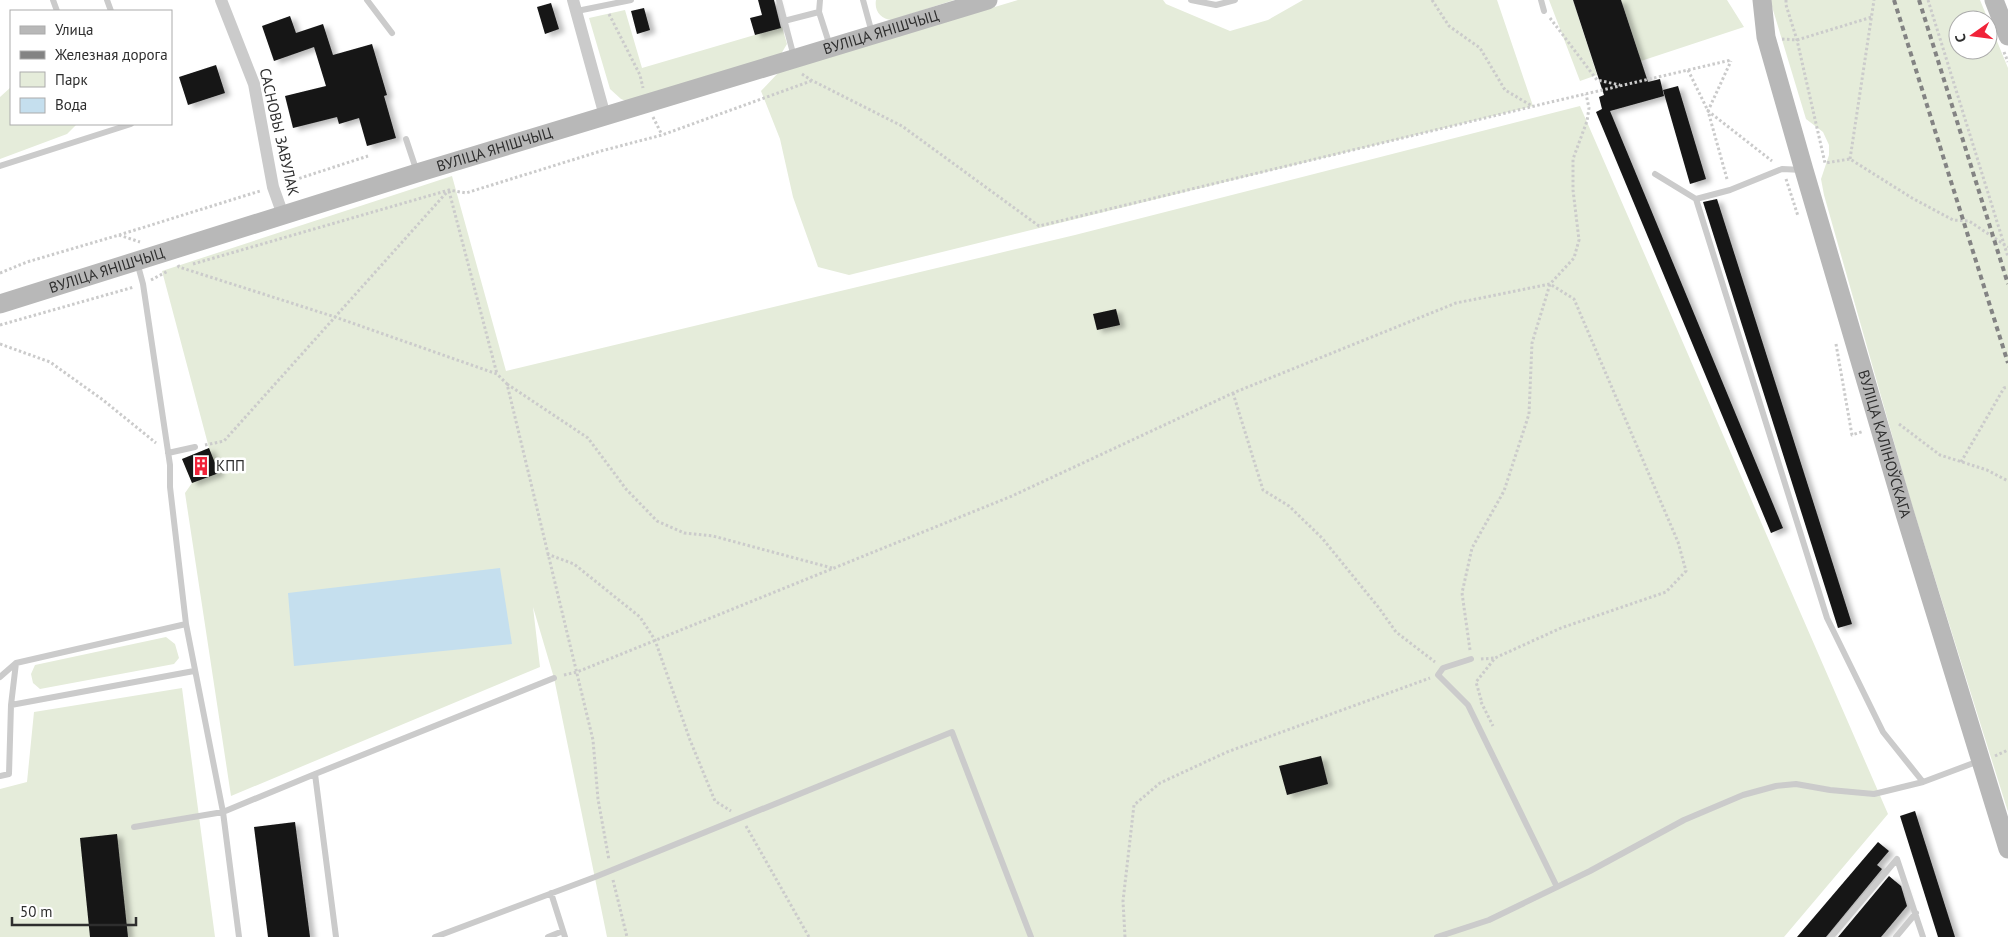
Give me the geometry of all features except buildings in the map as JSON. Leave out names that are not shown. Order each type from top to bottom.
[{"type":"street","name":"САСНОВЫ ЗАВУЛАК","points":[[221,0],[254,84],[273,187],[283,215]]},
{"type":"street","name":"ВУЛІЦА ЯНІШЧЫЦ","points":[[0,304],[417,173],[988,0]]},
{"type":"street","name":"ВУЛІЦА КАЛІНОЎСКАГА","points":[[1749,0],[1766,37],[1902,505],[2008,849]]},
{"type":"street","name":"ВУЛІЦА КАЛІНОЎСКАГА","points":[[1762,0],[1766,37]]},
{"type":"street","points":[[1994,0],[2008,36]]},
{"type":"street","points":[[575,6],[605,116]]},
{"type":"lane","points":[[367,0],[392,34]]},
{"type":"lane","points":[[575,6],[631,0]]},
{"type":"lane","points":[[779,0],[789,59]]},
{"type":"lane","points":[[820,0],[819,12],[830,48]]},
{"type":"lane","points":[[863,0],[872,36]]},
{"type":"lane","points":[[1191,0],[1216,5],[1234,0]]},
{"type":"lane","points":[[1541,0],[1544,11]]},
{"type":"lane","points":[[784,21],[819,12]]},
{"type":"lane","points":[[0,166],[128,125]]},
{"type":"lane","points":[[406,139],[417,173]]},
{"type":"lane","points":[[1696,198],[1730,190],[1782,169],[1804,170]]},
{"type":"lane","points":[[1655,174],[1696,198],[1826,618],[1883,732],[1923,782]]},
{"type":"lane","points":[[137,262],[143,284],[168,453],[170,487],[186,624],[223,812],[239,937]]},
{"type":"lane","points":[[168,453],[195,447]]},
{"type":"lane","points":[[0,677],[16,663],[186,624]]},
{"type":"lane","points":[[1471,659],[1443,668],[1438,675],[1468,705],[1557,887]]},
{"type":"lane","points":[[0,776],[9,774],[11,705],[16,663]]},
{"type":"lane","points":[[11,705],[194,671]]},
{"type":"lane","points":[[134,827],[223,812],[554,678]]},
{"type":"lane","points":[[435,937],[552,893],[952,732],[1031,937]]},
{"type":"lane","points":[[1437,937],[1489,920],[1557,887],[1684,820],[1743,795],[1776,786],[1796,784],[1830,790],[1874,794],[1923,782],[1981,760]]},
{"type":"lane","points":[[315,774],[336,937]]},
{"type":"lane","points":[[1830,937],[1897,859],[1924,937]]},
{"type":"lane","points":[[548,937],[564,934],[552,893]]},
{"type":"lane","points":[[1896,937],[1916,913]]},
{"type":"path","points":[[1432,0],[1449,26],[1480,48],[1505,90],[1533,106]]},
{"type":"path","points":[[1786,0],[1825,163],[1850,159],[1912,198],[1953,220],[1969,221],[2008,247]]},
{"type":"path","points":[[1850,159],[1874,0]]},
{"type":"path","points":[[1928,0],[2008,258]]},
{"type":"path","points":[[604,3],[640,75],[646,104],[662,134]]},
{"type":"path","points":[[1544,11],[1597,80],[1623,85]]},
{"type":"path","points":[[1766,37],[1797,40],[1872,17]]},
{"type":"path","points":[[789,59],[811,80],[902,126],[1039,226],[1731,60],[1708,111]]},
{"type":"path","points":[[1688,70],[1708,111],[1730,190]]},
{"type":"path","points":[[0,325],[143,284],[179,267],[448,190],[466,193],[662,134],[811,80]]},
{"type":"path","points":[[554,678],[577,672],[1012,496],[1232,393],[1456,304],[1550,284],[1574,300],[1678,542],[1686,571],[1666,592],[1561,628],[1495,658],[1471,659],[1462,593],[1472,548],[1504,491],[1529,414],[1532,343],[1550,284],[1574,258],[1579,240],[1573,190],[1573,159],[1590,108],[1586,94]]},
{"type":"path","points":[[1708,111],[1782,169],[1800,224]]},
{"type":"path","points":[[0,273],[27,262],[119,235],[368,156]]},
{"type":"path","points":[[195,447],[224,441],[448,190]]},
{"type":"path","points":[[448,190],[498,374],[507,384],[588,438],[626,489],[657,521],[684,533],[713,536],[832,568]]},
{"type":"path","points":[[119,235],[167,252],[179,267],[335,317],[498,374]]},
{"type":"path","points":[[0,344],[50,362],[103,400],[168,453]]},
{"type":"path","points":[[1836,344],[1852,434]]},
{"type":"path","points":[[507,384],[593,740],[598,799],[610,870],[627,937]]},
{"type":"path","points":[[1961,462],[2004,388],[2008,387]]},
{"type":"path","points":[[1232,393],[1263,490],[1289,506],[1322,538],[1396,632],[1443,668]]},
{"type":"path","points":[[1899,424],[1940,456],[1987,470],[2008,481]]},
{"type":"path","points":[[547,553],[574,564],[640,618],[655,640],[690,740],[715,801],[740,817],[809,937]]},
{"type":"path","points":[[1494,730],[1482,703],[1476,682],[1495,658]]},
{"type":"path","points":[[1125,937],[1123,901],[1134,805],[1160,783],[1227,752],[1438,675]]},
{"type":"path","points":[[1475,697],[1482,703]]},
{"type":"green space","points":[[876,0],[954,0],[892,20],[879,14],[876,8]]},
{"type":"green space","points":[[1018,0],[1163,0],[1166,4],[1230,31],[1268,20],[1303,0],[1497,0],[1533,106],[849,275],[818,267],[793,197],[780,139],[761,91],[779,72]]},
{"type":"green space","points":[[1549,0],[1573,0],[1597,75],[1580,81]]},
{"type":"green space","points":[[1621,0],[1727,0],[1744,27],[1641,61]]},
{"type":"green space","points":[[1770,0],[1980,0],[1984,10],[1948,10],[1948,60],[1998,60],[1998,44],[2008,68],[2008,812],[1911,502],[1824,195],[1821,179],[1829,155],[1829,145],[1823,132],[1806,119]]},
{"type":"green space","points":[[625,10],[642,68],[782,27],[787,44],[778,59],[631,103],[621,99],[610,89],[589,18]]},
{"type":"green space","points":[[10,88],[10,125],[76,125],[67,134],[0,159],[0,97]]},
{"type":"green space","points":[[1580,106],[1888,814],[1784,937],[607,937],[554,678],[533,607],[540,667],[231,796],[185,493],[192,483],[182,459],[209,448],[162,271],[452,176],[506,371],[1075,235]]},
{"type":"green space","points":[[166,637],[175,644],[179,658],[174,664],[40,689],[33,683],[31,674],[35,665]]},
{"type":"green space","points":[[182,688],[215,937],[0,937],[0,789],[27,782],[34,712]]},
{"type":"water","points":[[500,568],[512,644],[294,666],[288,593]]},
{"type":"railway","points":[[1894,0],[2008,363]]},
{"type":"railway","points":[[1919,0],[2008,284]]},
{"type":"place","name":"КПП","points":[[201,466]]}]
